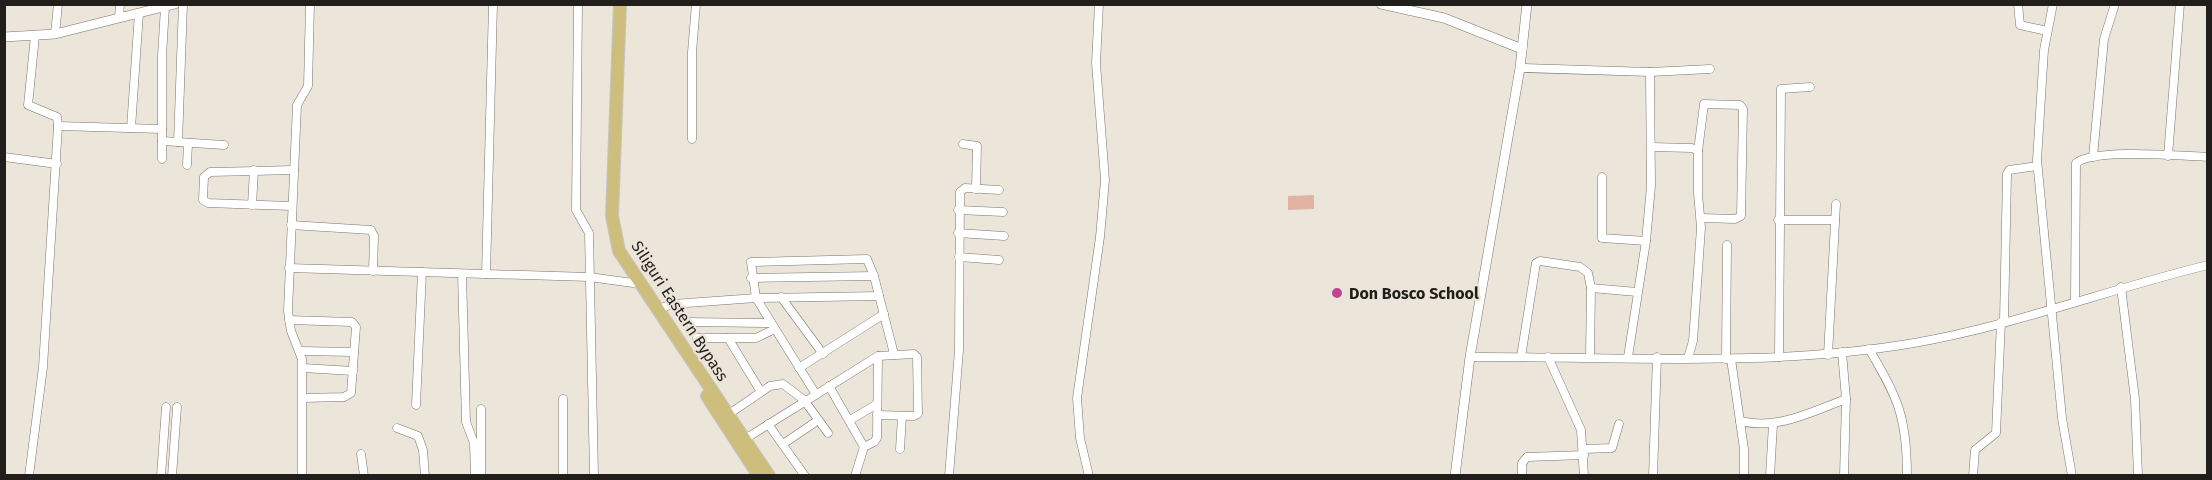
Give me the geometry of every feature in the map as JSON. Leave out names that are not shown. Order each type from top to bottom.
[{"type":"main road","name":"Siliguri Eastern Bypass","points":[[613,4],[607,224],[614,254],[759,476]]},
{"type":"main road","name":"Siliguri Eastern Bypass","points":[[620,4],[613,228],[619,250],[769,476]]},
{"type":"street","points":[[55,33],[58,4]]},
{"type":"street","points":[[119,18],[120,4]]},
{"type":"street","points":[[178,142],[183,4]]},
{"type":"street","points":[[302,476],[303,368],[300,351],[289,320],[289,268],[297,105],[308,86],[310,4]]},
{"type":"street","points":[[486,274],[493,4]]},
{"type":"street","points":[[578,4],[576,210],[589,233],[594,476]]},
{"type":"street","points":[[692,139],[692,52],[696,4]]},
{"type":"street","points":[[1089,476],[1080,438],[1077,398],[1100,237],[1105,180],[1096,63],[1099,4]]},
{"type":"street","points":[[1381,4],[1444,18],[1522,49]]},
{"type":"street","points":[[1455,476],[1470,357],[1520,68],[1527,4]]},
{"type":"street","points":[[2018,4],[2020,25],[2047,31]]},
{"type":"street","points":[[2053,4],[2047,31],[2037,166],[2062,418],[2072,476]]},
{"type":"street","points":[[2093,157],[2104,39],[2115,4]]},
{"type":"street","points":[[2168,156],[2180,4]]},
{"type":"street","points":[[4,37],[55,33],[119,18],[137,10],[170,6],[162,159]]},
{"type":"street","points":[[131,128],[137,10]]},
{"type":"street","points":[[28,476],[43,367],[58,126],[57,117],[28,105],[34,36]]},
{"type":"street","points":[[1520,68],[1650,72],[1710,69]]},
{"type":"street","points":[[1628,357],[1646,241],[1651,186],[1650,72]]},
{"type":"street","points":[[1779,357],[1778,220],[1781,89],[1810,87]]},
{"type":"street","points":[[1688,358],[1693,341],[1702,218],[1698,193],[1701,114],[1704,104],[1735,104],[1742,107],[1741,216],[1735,219],[1702,218]]},
{"type":"street","points":[[58,126],[162,129]]},
{"type":"street","points":[[162,141],[224,145]]},
{"type":"street","points":[[187,165],[188,143]]},
{"type":"street","points":[[963,144],[977,146],[976,189]]},
{"type":"street","points":[[1651,147],[1692,148],[1698,152]]},
{"type":"street","points":[[2075,301],[2075,165],[2078,161],[2093,157],[2141,153],[2208,156]]},
{"type":"street","points":[[4,157],[57,164]]},
{"type":"street","points":[[1973,476],[1975,450],[1996,433],[2007,174],[2009,170],[2037,166]]},
{"type":"street","points":[[292,206],[208,203],[202,200],[206,174],[254,170],[294,170]]},
{"type":"street","points":[[252,205],[254,170]]},
{"type":"street","points":[[1602,177],[1602,238],[1646,241]]},
{"type":"street","points":[[949,476],[959,350],[958,210],[961,190],[999,190]]},
{"type":"street","points":[[1828,355],[1836,204]]},
{"type":"street","points":[[958,210],[1003,212]]},
{"type":"street","points":[[1778,220],[1835,220]]},
{"type":"street","points":[[291,225],[371,230],[374,236],[373,271]]},
{"type":"street","points":[[958,233],[1004,236]]},
{"type":"street","points":[[1727,245],[1729,359],[1744,449],[1744,476]]},
{"type":"street","points":[[959,257],[999,260]]},
{"type":"street","points":[[816,393],[756,298],[749,265],[753,261],[861,258],[870,263],[894,354]]},
{"type":"street","points":[[1521,357],[1537,262],[1584,269],[1588,273],[1591,288],[1590,356]]},
{"type":"street","points":[[1470,357],[1590,356],[1729,359],[1828,355],[1914,343],[2002,322],[2121,287],[2208,265]]},
{"type":"street","points":[[289,268],[589,277],[633,283]]},
{"type":"street","points":[[416,405],[422,272]]},
{"type":"street","points":[[462,274],[466,422],[474,443],[475,476]]},
{"type":"street","points":[[751,278],[874,276]]},
{"type":"street","points":[[2121,287],[2139,441],[2138,476]]},
{"type":"street","points":[[1591,288],[1637,292]]},
{"type":"street","points":[[658,309],[680,303],[756,298],[879,296]]},
{"type":"street","points":[[781,297],[823,354]]},
{"type":"street","points":[[799,368],[884,315]]},
{"type":"street","points":[[289,320],[354,322],[352,390],[348,396],[303,399]]},
{"type":"street","points":[[687,322],[773,326]]},
{"type":"street","points":[[697,338],[759,338],[773,326]]},
{"type":"street","points":[[728,338],[761,392]]},
{"type":"street","points":[[1869,349],[1895,393],[1902,414],[1907,476]]},
{"type":"street","points":[[300,351],[354,352]]},
{"type":"street","points":[[1842,352],[1846,399],[1844,476]]},
{"type":"street","points":[[745,439],[804,400],[878,356],[914,354],[917,357],[918,414],[914,416],[877,416]]},
{"type":"street","points":[[864,447],[876,441],[878,356]]},
{"type":"street","points":[[1548,357],[1575,413],[1584,452],[1584,476]]},
{"type":"street","points":[[1651,392],[1655,357]]},
{"type":"street","points":[[1653,476],[1655,357]]},
{"type":"street","points":[[303,368],[353,370]]},
{"type":"street","points":[[729,414],[775,384],[783,384],[804,400],[828,433]]},
{"type":"street","points":[[829,386],[864,447],[855,476]]},
{"type":"street","points":[[563,399],[563,476]]},
{"type":"street","points":[[1740,421],[1773,424],[1846,399]]},
{"type":"street","points":[[850,420],[877,404]]},
{"type":"street","points":[[172,476],[177,406]]},
{"type":"street","points":[[160,476],[166,408]]},
{"type":"street","points":[[482,409],[482,476]]},
{"type":"street","points":[[900,449],[902,416]]},
{"type":"street","points":[[783,444],[813,423]]},
{"type":"street","points":[[768,424],[805,476]]},
{"type":"street","points":[[1522,476],[1522,463],[1527,458],[1612,448],[1619,424]]},
{"type":"street","points":[[1770,476],[1773,424]]},
{"type":"street","points":[[397,428],[414,433],[421,441],[425,476]]},
{"type":"street","points":[[361,454],[364,476]]},
{"type":"shaded area","points":[[1314,195],[1314,209],[1288,210],[1288,196]]},
{"type":"place","name":"Don Bosco School","points":[[1337,293]]}]
